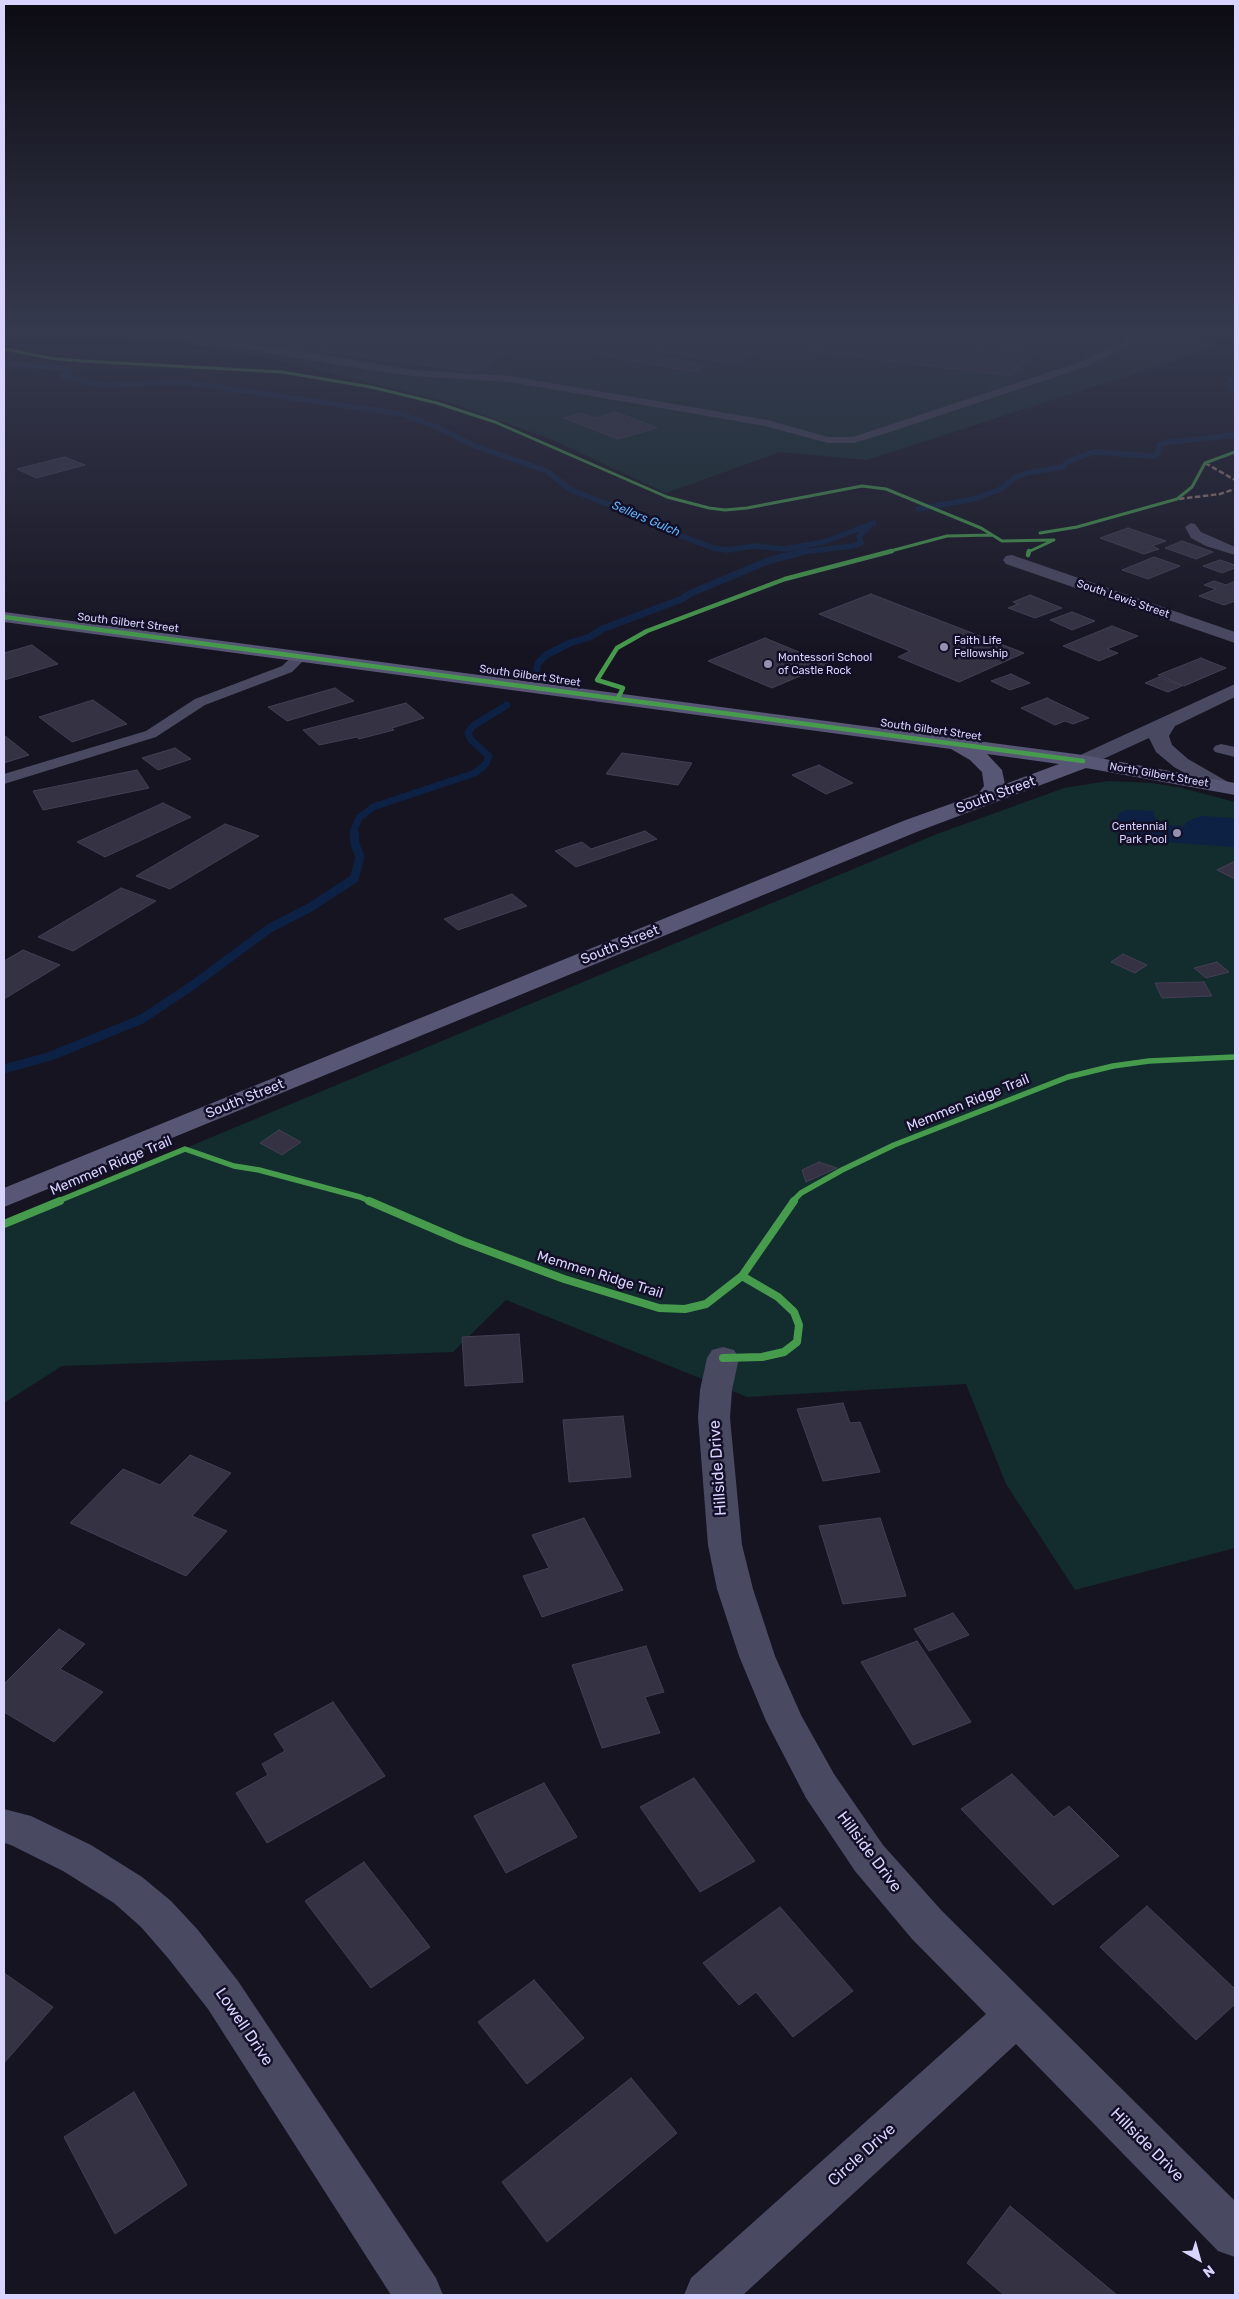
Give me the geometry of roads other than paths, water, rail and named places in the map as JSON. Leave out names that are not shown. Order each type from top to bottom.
[{"type":"street","name":"South Lewis Street","points":[[1012,560],[1235,638]]},
{"type":"street","name":"South Gilbert Street","points":[[4,617],[1083,761]]},
{"type":"street","name":"South Street","points":[[4,1198],[911,826],[1083,761],[1235,690]]},
{"type":"street","points":[[1167,722],[1160,736],[1163,748],[1181,763],[1228,787]]},
{"type":"street","points":[[936,741],[977,756],[992,770],[995,786],[984,799]]},
{"type":"street","name":"North Gilbert Street","points":[[1083,761],[1228,787]]},
{"type":"street","name":"Hillside Drive","points":[[723,1358],[716,1390],[714,1418],[725,1545],[744,1620],[758,1656],[785,1721],[820,1786],[869,1858],[927,1925],[1235,2234]]},
{"type":"street","name":"Lowell Drive","points":[[4,1826],[17,1828],[77,1858],[128,1890],[156,1914],[184,1944],[223,1995],[419,2295]]},
{"type":"street","name":"Circle Drive","points":[[708,2295],[1017,2014]]},
{"type":"lane","points":[[1191,527],[1196,535],[1211,543],[1235,551]]},
{"type":"lane","points":[[4,779],[150,734],[200,702],[287,669],[301,656]]},
{"type":"water","name":"Centennial Park Pool","points":[[1126,810],[1154,811],[1156,824],[1185,826],[1186,822],[1201,816],[1235,818],[1235,847],[1120,839],[1117,817]]},
{"type":"waterway","name":"Sellers Gulch","points":[[464,440],[547,471],[571,490],[669,527],[679,535],[713,548],[727,550],[754,546],[785,549],[824,542],[874,523]]},
{"type":"waterway","name":"Sellers Gulch","points":[[918,509],[974,499],[999,490],[1016,477],[1027,473],[1063,467],[1067,462],[1093,452],[1154,456],[1158,453],[1159,445],[1186,440]]},
{"type":"waterway","points":[[802,552],[853,546],[861,543],[859,536],[869,527]]},
{"type":"waterway","points":[[537,669],[538,663],[546,655],[570,643],[590,637],[602,629],[682,599],[691,593],[768,561],[802,552]]},
{"type":"waterway","points":[[354,833],[359,818],[373,807],[475,773],[486,764],[489,756],[471,740],[468,733],[473,726],[507,705]]},
{"type":"waterway","points":[[4,1069],[51,1056],[142,1019],[193,985],[270,928],[309,908],[354,879],[360,857],[355,844],[354,833]]},
{"type":"place","name":"Faith Life Fellowship","points":[[944,647]]},
{"type":"place","name":"Montessori School of Castle Rock","points":[[768,664]]},
{"type":"place","name":"Centennial Park Pool","points":[[1177,833]]}]
